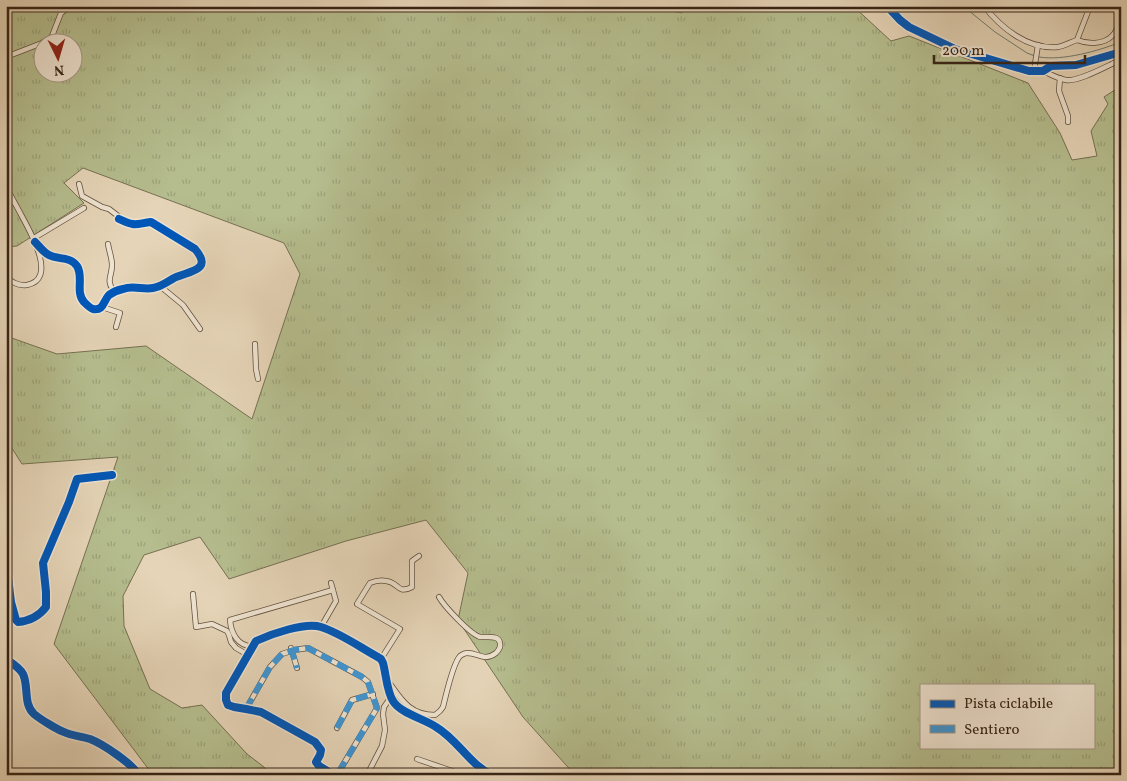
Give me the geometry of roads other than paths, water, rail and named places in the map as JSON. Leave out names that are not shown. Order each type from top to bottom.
[{"type":"street","points":[[54,32],[61,13],[71,6]]},
{"type":"street","points":[[886,6],[909,27],[956,49],[1029,71],[1043,71],[1051,66],[1076,65],[1121,52]]},
{"type":"street","points":[[984,6],[991,15],[1016,36],[1038,46],[1058,47],[1077,40],[1089,43],[1106,40],[1112,36],[1121,23]]},
{"type":"street","points":[[1077,40],[1089,9]]},
{"type":"street","points":[[1035,72],[1038,46]]},
{"type":"street","points":[[6,57],[32,47]]},
{"type":"street","points":[[1043,71],[1066,80],[1074,79],[1116,62]]},
{"type":"street","points":[[1060,78],[1059,91],[1068,116],[1068,122]]},
{"type":"street","points":[[79,184],[82,196],[109,209],[128,223]]},
{"type":"street","points":[[6,186],[34,240],[41,268],[39,278],[28,285],[12,282],[6,276]]},
{"type":"street","points":[[34,240],[84,208]]},
{"type":"street","points":[[110,295],[126,288],[149,289],[160,286],[174,278],[200,268],[202,264],[199,253],[195,249],[151,222],[139,225],[120,219]]},
{"type":"street","points":[[34,240],[48,255],[69,259],[75,264],[78,268],[80,295],[92,309],[99,309],[104,306],[113,290],[109,280],[112,263],[108,244]]},
{"type":"street","points":[[160,286],[183,305],[200,328]]},
{"type":"street","points":[[104,306],[120,313],[116,327]]},
{"type":"street","points":[[255,344],[258,379]]},
{"type":"street","points":[[6,562],[11,602],[16,620],[18,622],[37,616],[46,607],[43,563],[77,479],[112,474]]},
{"type":"street","points":[[381,659],[400,629],[357,604],[370,583],[387,580],[400,590],[412,587],[412,561],[419,556]]},
{"type":"street","points":[[321,627],[336,601],[331,583]]},
{"type":"street","points":[[253,646],[247,646],[238,641],[232,630],[230,620],[333,590]]},
{"type":"street","points":[[193,594],[196,627],[212,624],[226,631],[236,648],[248,655]]},
{"type":"street","points":[[387,680],[405,705],[422,713],[435,715],[444,707],[458,658],[468,653],[479,657],[487,657],[499,651],[501,644],[499,640],[495,637],[481,637],[472,632],[439,597]]},
{"type":"street","points":[[246,709],[270,667],[282,654],[292,649],[308,648],[362,677],[368,682],[377,708],[335,775],[319,766],[316,762],[321,750],[315,742],[261,712],[234,707],[228,705],[226,700],[226,693],[256,641],[306,626],[319,626],[334,632],[381,659],[394,703],[399,708],[446,733],[476,766],[492,775]]},
{"type":"street","points":[[292,649],[297,668]]},
{"type":"street","points":[[6,659],[23,674],[28,703],[34,714],[64,733],[95,742],[128,762],[139,775]]},
{"type":"street","points":[[337,728],[352,700],[373,694]]},
{"type":"street","points":[[366,775],[382,746],[385,730],[384,707],[391,698]]},
{"type":"street","points":[[417,759],[454,772],[456,775]]},
{"type":"waterway","points":[[963,6],[995,32],[1027,53],[1035,56]]},
{"type":"waterway","points":[[1039,57],[1059,58],[1091,52],[1121,42]]}]
